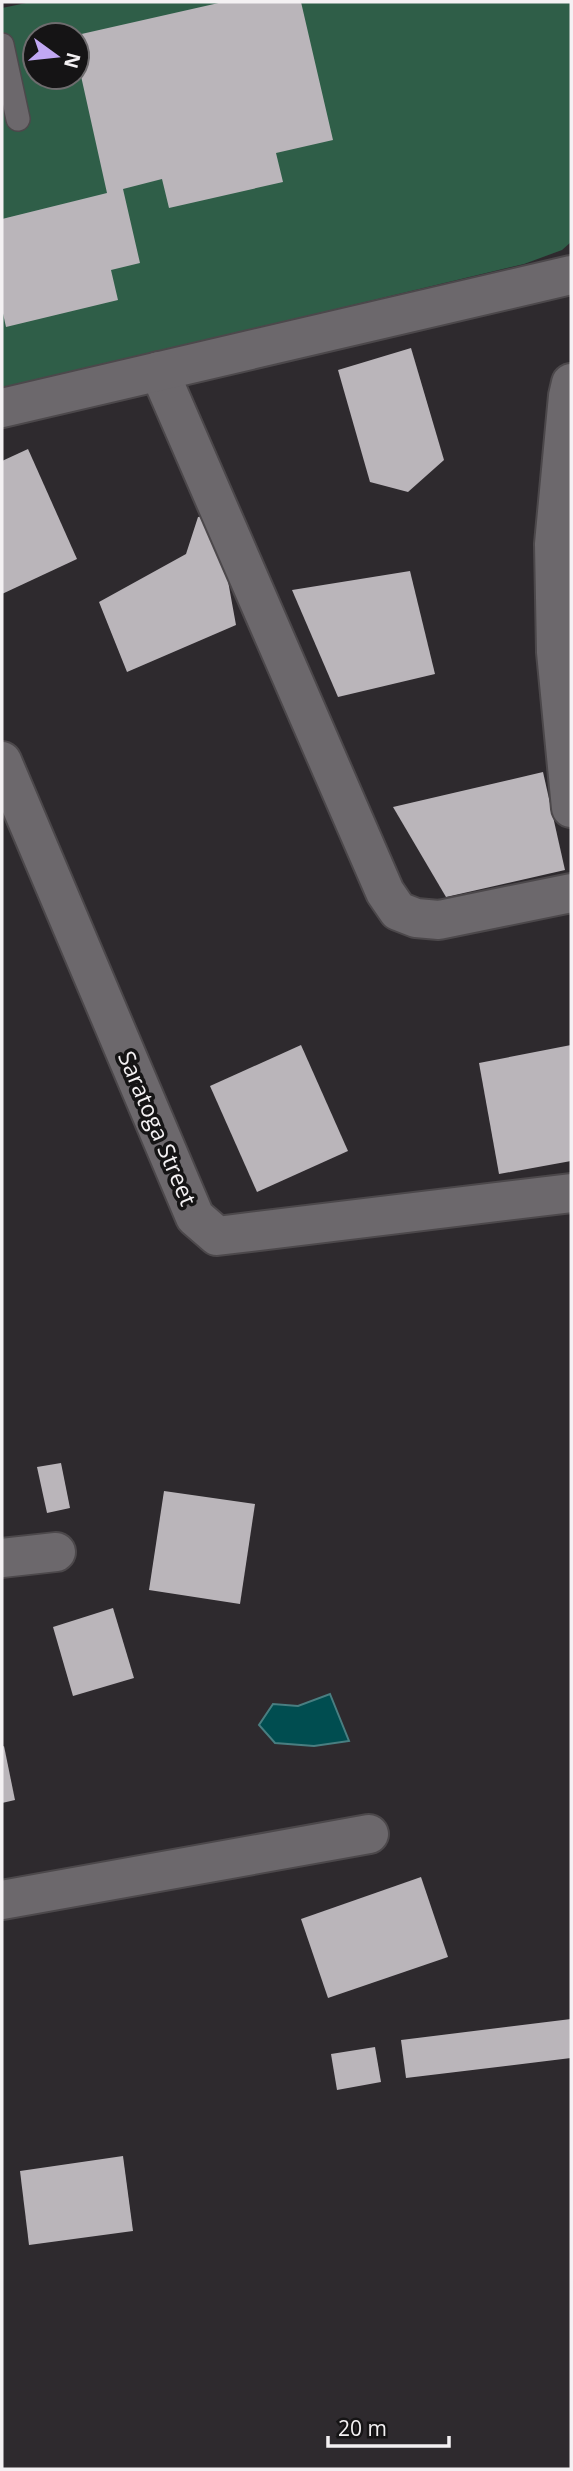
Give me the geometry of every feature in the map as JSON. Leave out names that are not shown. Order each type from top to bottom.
[{"type":"street","points":[[2,408],[571,275]]},
{"type":"street","points":[[159,371],[385,892],[398,911],[416,918],[439,920],[571,893]]},
{"type":"street","points":[[571,383],[554,544],[556,652],[571,808]]},
{"type":"street","name":"Saratoga Street","points":[[2,761],[195,1217],[217,1236],[571,1192]]},
{"type":"street","points":[[2,1558],[56,1552]]},
{"type":"street","points":[[2,1900],[369,1834]]},
{"type":"lane","points":[[2,46],[18,119]]},
{"type":"green space","points":[[31,2],[571,2],[571,242],[562,250],[524,264],[2,389],[2,8]]},
{"type":"water","points":[[330,1694],[349,1741],[314,1746],[275,1743],[259,1725],[273,1704],[298,1706]]},
{"type":"building","points":[[223,2],[301,2],[333,140],[276,153],[283,182],[169,208],[162,179],[123,189],[140,263],[111,270],[118,300],[6,327],[2,309],[2,219],[107,193],[84,91],[91,91],[91,32]]},
{"type":"building","points":[[411,348],[444,460],[408,492],[370,482],[338,370]]},
{"type":"building","points":[[28,449],[77,559],[2,594],[2,461]]},
{"type":"building","points":[[216,515],[236,625],[127,672],[99,602],[186,554],[198,517]]},
{"type":"building","points":[[410,571],[435,674],[338,697],[292,590]]},
{"type":"building","points":[[543,772],[565,870],[446,897],[393,807]]},
{"type":"building","points":[[301,1045],[348,1151],[257,1192],[210,1086]]},
{"type":"building","points":[[571,1045],[571,1161],[499,1174],[479,1063]]},
{"type":"building","points":[[61,1463],[70,1508],[47,1513],[37,1467]]},
{"type":"building","points":[[164,1491],[255,1504],[240,1604],[149,1590]]},
{"type":"building","points":[[113,1608],[134,1678],[73,1696],[53,1627]]},
{"type":"building","points":[[4,1746],[15,1800],[2,1803],[2,1747]]},
{"type":"building","points":[[421,1877],[448,1957],[328,1998],[301,1919]]},
{"type":"building","points":[[571,2019],[571,2058],[406,2078],[401,2040]]},
{"type":"building","points":[[375,2047],[381,2082],[337,2090],[331,2054]]},
{"type":"building","points":[[123,2156],[133,2231],[29,2245],[20,2171]]}]
